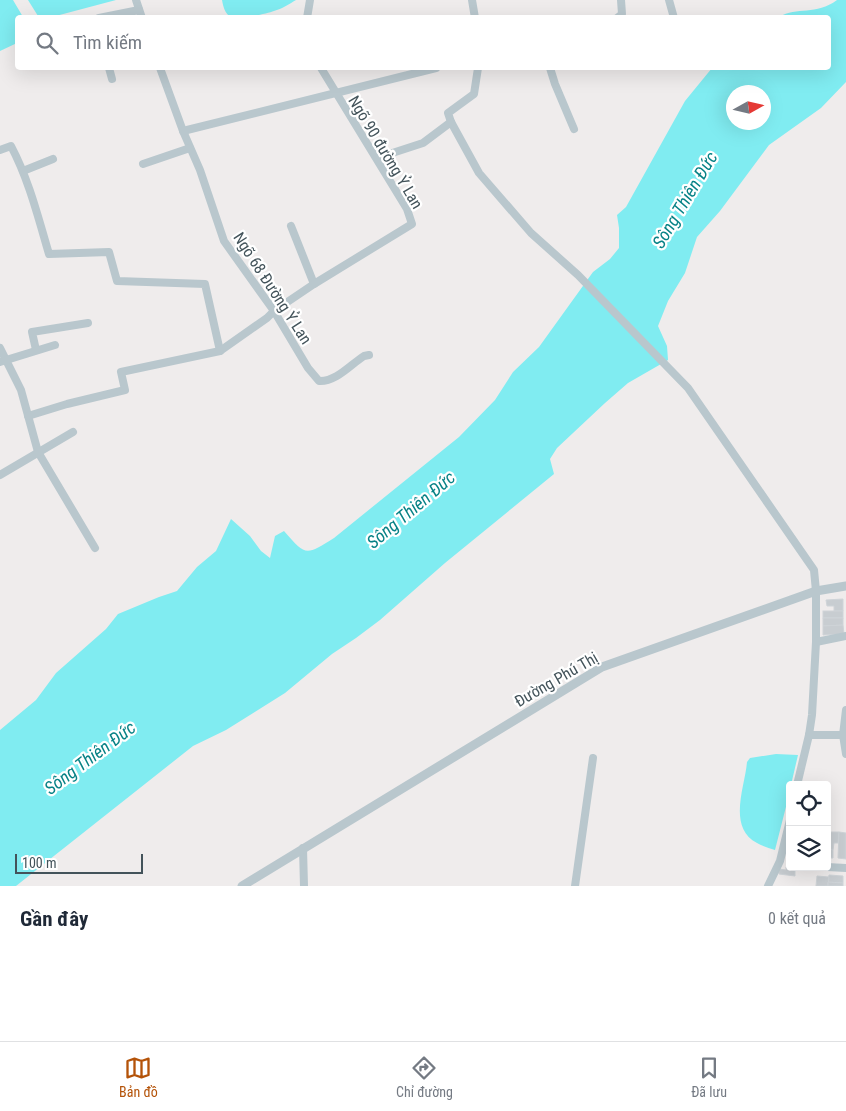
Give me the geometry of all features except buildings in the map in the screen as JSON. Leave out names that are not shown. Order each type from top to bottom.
[{"type":"street","points":[[136,0],[141,14]]},
{"type":"street","points":[[308,15],[310,0]]},
{"type":"street","points":[[472,0],[474,15]]},
{"type":"street","points":[[621,0],[621,15]]},
{"type":"street","points":[[669,0],[673,15]]},
{"type":"street","points":[[110,70],[112,79]]},
{"type":"street","name":"Ngõ 68 Đường Ỷ Lan","points":[[161,70],[183,131],[200,170],[224,241],[274,311],[304,361],[319,381],[333,379],[364,356],[369,356]]},
{"type":"street","name":"Ngõ 90 đường Ỷ Lan","points":[[314,284],[412,224],[408,209],[321,70]]},
{"type":"street","points":[[183,131],[428,70]]},
{"type":"street","points":[[478,70],[474,94],[448,113],[479,173],[531,233],[578,276],[688,388],[814,570],[816,642],[809,735],[798,781]]},
{"type":"street","points":[[551,70],[574,129]]},
{"type":"street","points":[[377,158],[423,143],[451,122]]},
{"type":"street","points":[[0,150],[11,146],[23,171],[39,216],[49,254],[109,252],[117,281],[205,284],[220,351]]},
{"type":"street","points":[[143,164],[190,148]]},
{"type":"street","points":[[23,171],[53,159]]},
{"type":"street","points":[[28,416],[125,390],[121,372],[220,351],[314,284],[291,226]]},
{"type":"street","points":[[36,350],[32,332],[88,323]]},
{"type":"street","points":[[3,360],[55,345]]},
{"type":"street","points":[[0,348],[3,360],[21,390],[38,452],[95,548]]},
{"type":"street","points":[[0,475],[74,432]]},
{"type":"street","name":"Đường Phú Thị","points":[[242,886],[602,667],[816,591],[846,586]]},
{"type":"street","points":[[816,642],[846,636]]},
{"type":"street","points":[[846,710],[844,735],[846,754]]},
{"type":"street","points":[[809,735],[844,735]]},
{"type":"street","points":[[575,886],[593,758]]},
{"type":"street","points":[[768,886],[780,861],[789,826]]},
{"type":"street","points":[[303,848],[304,886]]},
{"type":"street","points":[[780,861],[786,862]]},
{"type":"street","points":[[831,867],[846,868]]},
{"type":"water","points":[[0,0],[13,0],[22,15],[15,15],[15,44],[0,51]]},
{"type":"water","points":[[28,0],[116,0],[60,15],[37,15]]},
{"type":"water","points":[[222,0],[296,0],[277,10],[259,15],[228,15]]},
{"type":"water","name":"Sông Thiên Đức","points":[[837,0],[846,0],[846,82],[821,108],[769,145],[720,211],[697,237],[685,273],[668,301],[658,326],[667,346],[668,360],[628,383],[605,403],[557,448],[550,459],[554,474],[445,563],[380,620],[332,654],[285,693],[226,730],[193,746],[16,886],[0,886],[0,730],[36,700],[56,673],[106,629],[118,614],[177,591],[197,567],[216,551],[231,519],[270,558],[275,536],[284,531],[302,549],[306,551],[317,548],[334,538],[459,437],[495,400],[513,372],[539,347],[593,272],[610,259],[619,248],[617,215],[626,207],[685,101],[710,70],[831,70],[831,15],[784,15],[814,10]]},
{"type":"water","points":[[776,754],[798,755],[792,781],[786,781],[786,807],[775,850],[759,844],[748,836],[742,827],[740,817],[741,794],[747,762],[750,758]]}]
